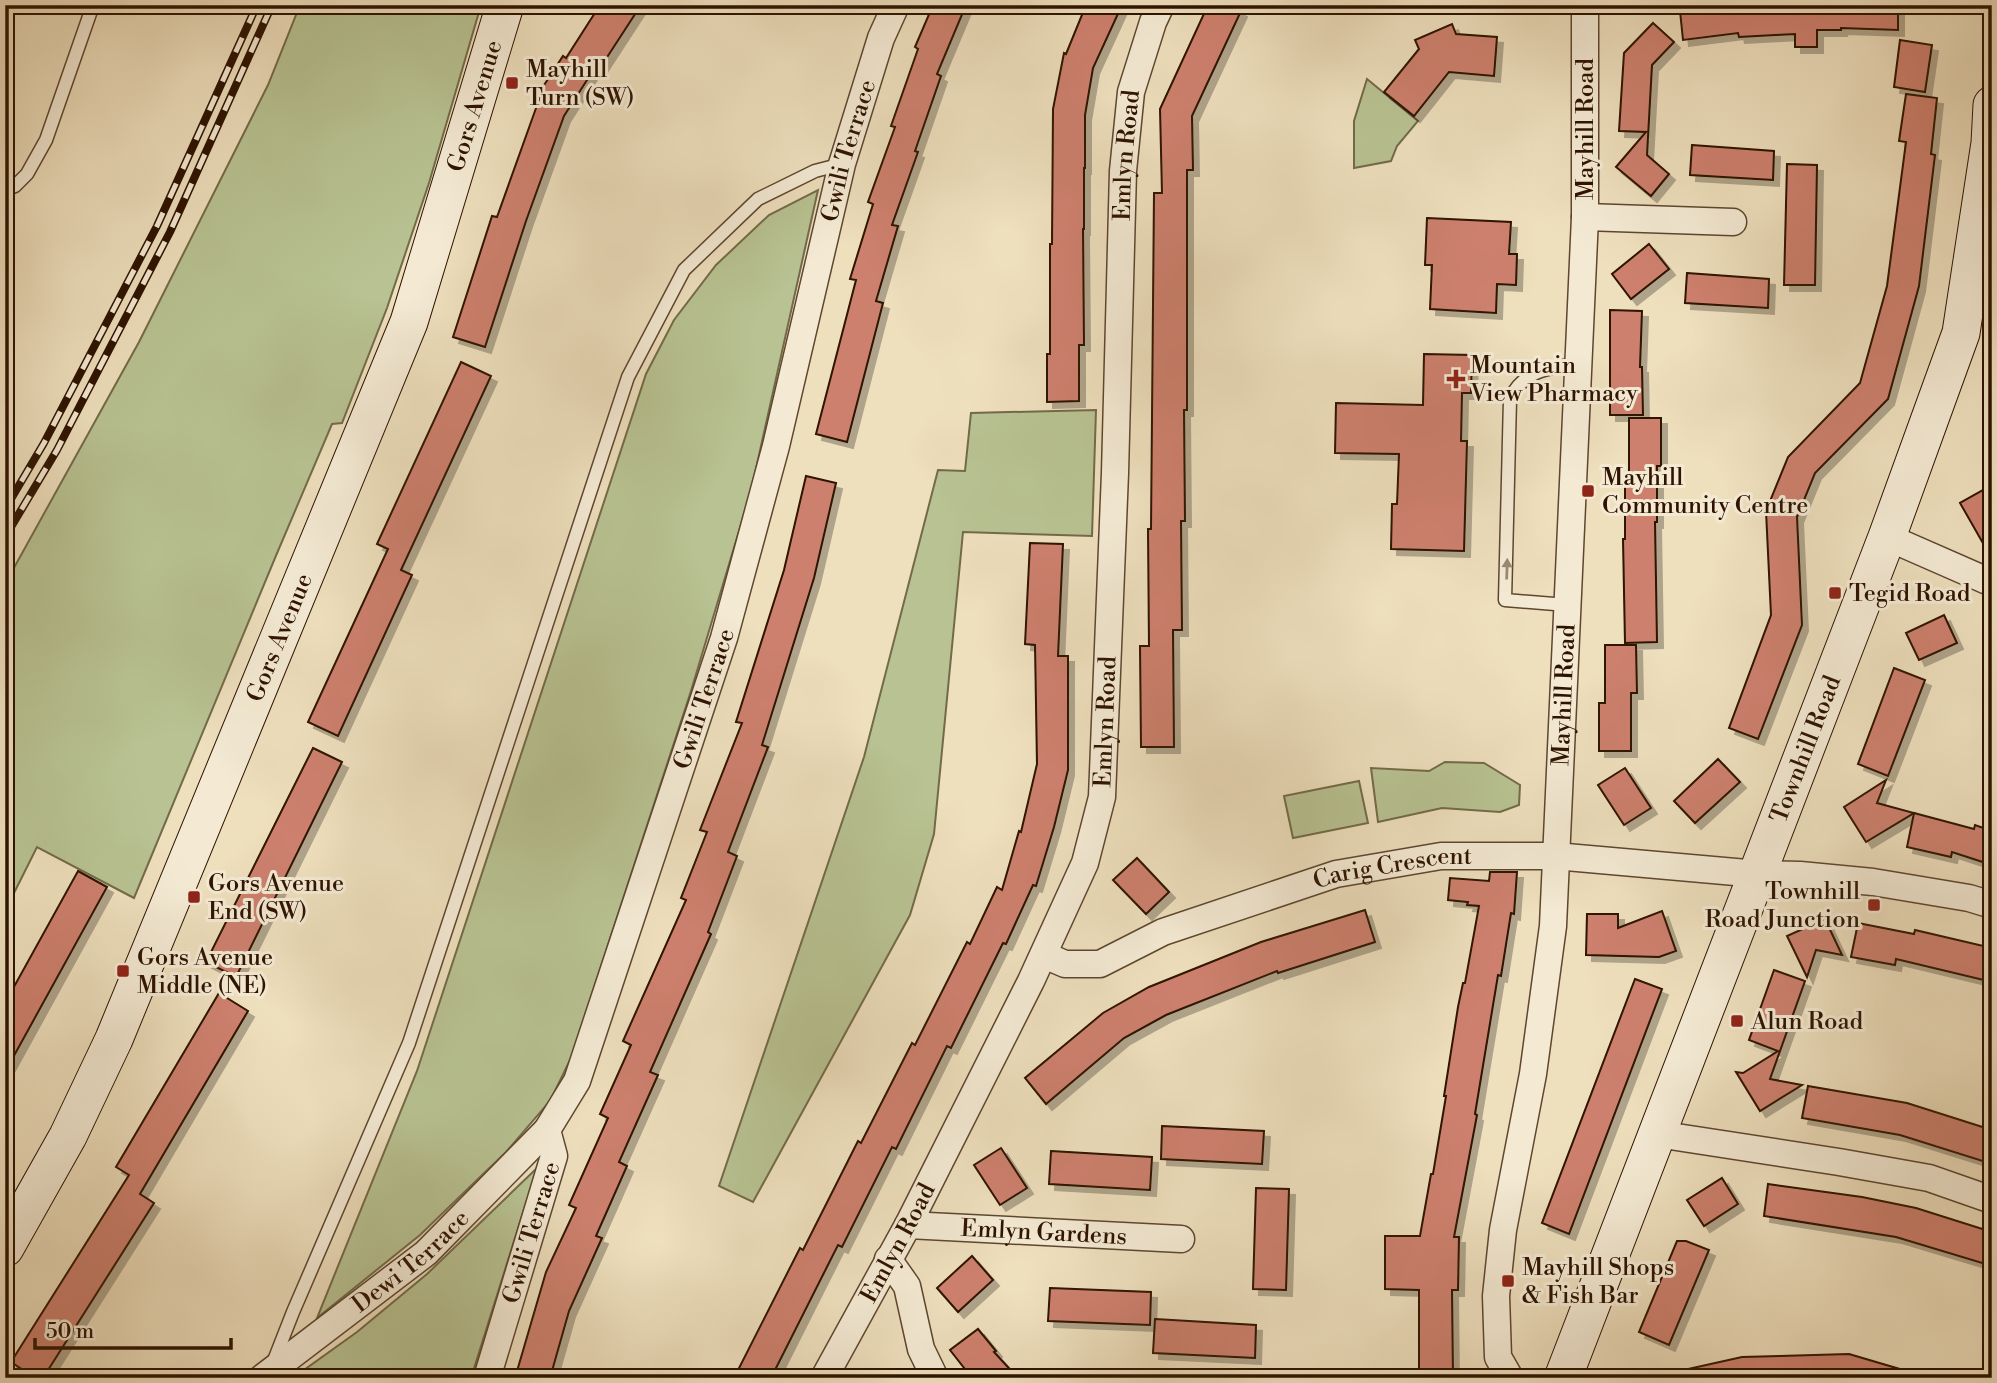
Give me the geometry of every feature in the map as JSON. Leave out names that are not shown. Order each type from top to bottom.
[{"type":"street","name":"Gors Avenue","points":[[5,1248],[68,1136],[114,1039],[404,335],[505,5]]},
{"type":"street","name":"Gwili Terrace","points":[[487,1378],[554,1156],[547,1130],[578,1081],[724,638],[776,446],[842,164],[881,38],[896,5]]},
{"type":"street","name":"Emlyn Road","points":[[824,1378],[908,1225],[1044,955],[1085,863],[1102,797],[1115,473],[1123,171],[1131,92],[1161,5]]},
{"type":"street","name":"Mayhill Road","points":[[1510,1378],[1499,1357],[1496,1296],[1503,1230],[1534,1074],[1553,926],[1585,217],[1585,5]]},
{"type":"street","name":"Townhill Road","points":[[1563,1378],[1887,537],[1961,333],[1990,143],[1992,105]]},
{"type":"street","points":[[1585,217],[1733,222]]},
{"type":"street","points":[[1887,537],[1992,583]]},
{"type":"street","name":"Carig Crescent","points":[[1044,955],[1065,964],[1100,964],[1163,932],[1336,874],[1441,856],[1555,856],[1758,874],[1800,875],[1873,882],[1969,898],[1992,905]]},
{"type":"street","name":"Dewi Terrace","points":[[266,1376],[426,1253],[547,1130]]},
{"type":"street","points":[[1657,1134],[1929,1178],[1992,1200]]},
{"type":"street","name":"Emlyn Gardens","points":[[908,1225],[1181,1239]]},
{"type":"street","points":[[888,1259],[907,1286],[921,1349],[935,1378]]},
{"type":"lane","points":[[5,190],[15,186],[27,174],[46,140],[93,5]]},
{"type":"lane","points":[[266,1376],[409,1043],[628,377],[684,270],[758,199],[815,171],[842,164]]},
{"type":"lane","points":[[1567,605],[1506,600],[1510,399],[1514,390],[1528,377],[1547,368],[1579,364]]},
{"type":"green space","points":[[300,5],[481,5],[429,183],[387,308],[342,423],[332,424],[134,898],[37,847],[5,911],[5,584],[139,342],[268,85]]},
{"type":"green space","points":[[1367,79],[1418,121],[1397,146],[1391,161],[1354,168],[1354,121]]},
{"type":"green space","points":[[818,190],[751,491],[691,691],[571,1058],[550,1101],[506,1152],[420,1235],[317,1318],[417,1071],[646,374],[674,320],[716,265],[769,215]]},
{"type":"green space","points":[[1096,410],[1092,536],[963,532],[934,834],[910,915],[753,1202],[719,1186],[864,757],[938,470],[965,471],[971,413]]},
{"type":"green space","points":[[1445,762],[1484,763],[1520,785],[1519,805],[1500,812],[1442,808],[1378,822],[1371,768],[1429,771]]},
{"type":"green space","points":[[1359,781],[1368,823],[1293,838],[1284,796]]},
{"type":"green space","points":[[537,1168],[471,1378],[299,1378],[297,1375],[357,1332],[427,1274]]},
{"type":"building","points":[[600,5],[641,5],[600,68],[596,66],[564,116],[485,347],[453,337],[492,216],[497,217],[540,97],[537,96],[563,56],[566,58]]},
{"type":"building","points":[[933,5],[966,5],[937,74],[941,76],[892,225],[898,226],[876,301],[883,303],[847,442],[816,434],[856,280],[850,279],[873,204],[868,202],[895,127],[891,126],[918,49],[915,47]]},
{"type":"building","points":[[1086,5],[1122,5],[1093,68],[1085,115],[1084,345],[1079,345],[1079,401],[1047,402],[1053,109],[1064,53],[1066,54]]},
{"type":"building","points":[[1208,5],[1228,5],[1241,11],[1192,116],[1193,170],[1187,170],[1187,410],[1184,410],[1185,521],[1181,521],[1182,630],[1173,630],[1174,747],[1141,747],[1140,646],[1149,646],[1148,529],[1151,529],[1154,193],[1162,193],[1160,109]]},
{"type":"building","points":[[1782,5],[1898,5],[1898,30],[1817,30],[1817,47],[1795,47],[1795,34],[1739,37],[1738,33],[1683,40],[1680,11],[1724,6],[1725,9]]},
{"type":"building","points":[[1653,23],[1674,42],[1652,65],[1647,155],[1669,174],[1651,196],[1616,167],[1646,132],[1619,131],[1624,53]]},
{"type":"building","points":[[1452,24],[1456,34],[1497,37],[1494,76],[1449,72],[1414,116],[1384,92],[1419,49],[1415,40]]},
{"type":"building","points":[[1900,40],[1932,45],[1925,92],[1894,87]]},
{"type":"building","points":[[1906,94],[1937,98],[1931,154],[1935,155],[1919,286],[1888,399],[1815,473],[1797,517],[1802,625],[1758,739],[1729,728],[1771,615],[1766,511],[1788,457],[1860,383],[1887,286],[1906,142],[1899,141]]},
{"type":"building","points":[[1692,145],[1774,151],[1773,180],[1690,175]]},
{"type":"building","points":[[1787,164],[1817,165],[1815,285],[1784,285]]},
{"type":"building","points":[[1427,218],[1511,222],[1509,254],[1517,254],[1516,285],[1497,284],[1496,313],[1430,309],[1432,265],[1425,265]]},
{"type":"building","points":[[1649,244],[1669,269],[1631,299],[1612,274]]},
{"type":"building","points":[[1687,273],[1769,279],[1768,308],[1685,303]]},
{"type":"building","points":[[1610,310],[1642,311],[1640,367],[1643,415],[1610,415]]},
{"type":"building","points":[[1424,354],[1472,355],[1471,393],[1462,393],[1461,441],[1467,441],[1464,551],[1391,549],[1392,504],[1397,504],[1399,454],[1335,453],[1336,403],[1423,405]]},
{"type":"building","points":[[461,362],[491,376],[401,570],[412,575],[338,736],[308,722],[388,549],[377,544]]},
{"type":"building","points":[[1629,418],[1661,418],[1661,466],[1657,466],[1655,522],[1657,642],[1625,643],[1623,539],[1625,474],[1629,474]]},
{"type":"building","points":[[806,476],[836,483],[814,578],[762,745],[768,747],[728,852],[737,856],[708,932],[711,934],[650,1072],[658,1075],[619,1162],[627,1166],[596,1236],[602,1238],[569,1311],[550,1378],[515,1378],[546,1272],[576,1208],[569,1205],[608,1118],[600,1114],[631,1045],[623,1041],[686,900],[681,898],[707,832],[700,830],[742,723],[736,722],[784,570]]},
{"type":"building","points":[[1992,485],[1992,559],[1960,503]]},
{"type":"building","points":[[1030,543],[1063,544],[1058,656],[1068,656],[1068,770],[1036,886],[1033,885],[1006,944],[1003,943],[951,1048],[947,1046],[896,1149],[892,1147],[842,1247],[838,1245],[771,1378],[734,1378],[800,1248],[803,1250],[858,1141],[861,1143],[912,1043],[915,1045],[967,942],[970,944],[997,887],[1002,890],[1019,831],[1021,832],[1037,764],[1035,645],[1025,644]]},
{"type":"building","points":[[1944,615],[1957,643],[1919,660],[1906,633]]},
{"type":"building","points":[[1605,645],[1636,645],[1637,693],[1631,693],[1631,751],[1599,751],[1599,703],[1605,703]]},
{"type":"building","points":[[1894,668],[1925,680],[1888,776],[1858,764]]},
{"type":"building","points":[[313,748],[342,762],[236,977],[206,962]]},
{"type":"building","points":[[1718,759],[1740,782],[1695,823],[1674,801]]},
{"type":"building","points":[[1625,768],[1651,808],[1624,825],[1598,785]]},
{"type":"building","points":[[1886,780],[1877,803],[1914,813],[1866,842],[1844,807]]},
{"type":"building","points":[[1914,813],[1992,831],[1992,865],[1952,852],[1951,857],[1907,847]]},
{"type":"building","points":[[1137,858],[1169,892],[1146,914],[1113,880]]},
{"type":"building","points":[[78,871],[107,887],[5,1072],[5,1003]]},
{"type":"building","points":[[1490,872],[1517,872],[1514,914],[1511,913],[1501,976],[1498,975],[1475,1114],[1477,1115],[1454,1237],[1459,1237],[1458,1290],[1452,1290],[1453,1378],[1419,1378],[1419,1290],[1385,1289],[1385,1236],[1420,1236],[1433,1174],[1458,1007],[1479,906],[1448,900],[1450,878],[1489,881]]},
{"type":"building","points":[[1365,910],[1375,942],[1278,973],[1277,971],[1166,1015],[1124,1038],[1046,1104],[1025,1078],[1103,1013],[1149,987],[1261,942]]},
{"type":"building","points":[[1662,911],[1676,951],[1659,957],[1586,955],[1587,914],[1618,914],[1618,928]]},
{"type":"building","points":[[1825,919],[1842,955],[1816,950],[1807,977],[1787,936]]},
{"type":"building","points":[[1858,923],[1914,934],[1915,930],[1992,948],[1992,982],[1896,959],[1895,965],[1851,957]]},
{"type":"building","points":[[1774,970],[1805,981],[1770,1079],[1802,1085],[1760,1111],[1736,1072],[1743,1073],[1778,1051],[1749,1040]]},
{"type":"building","points":[[1635,979],[1662,989],[1569,1234],[1542,1223]]},
{"type":"building","points":[[219,993],[248,1011],[140,1194],[154,1203],[43,1378],[35,1378],[11,1362],[129,1175],[116,1167]]},
{"type":"building","points":[[1808,1086],[1907,1103],[1992,1130],[1992,1164],[1900,1135],[1802,1118]]},
{"type":"building","points":[[1162,1126],[1264,1131],[1262,1164],[1161,1159]]},
{"type":"building","points":[[1001,1148],[1027,1188],[1000,1205],[974,1165]]},
{"type":"building","points":[[1051,1151],[1152,1157],[1150,1190],[1049,1184]]},
{"type":"building","points":[[1722,1178],[1738,1204],[1704,1226],[1687,1200]]},
{"type":"building","points":[[1768,1184],[1862,1197],[1916,1208],[1992,1232],[1992,1266],[1896,1237],[1764,1216]]},
{"type":"building","points":[[1256,1188],[1289,1189],[1286,1290],[1253,1289]]},
{"type":"building","points":[[1677,1241],[1686,1241],[1709,1250],[1669,1345],[1639,1332]]},
{"type":"building","points":[[972,1256],[993,1280],[958,1312],[937,1288]]},
{"type":"building","points":[[1050,1288],[1151,1292],[1150,1325],[1048,1321]]},
{"type":"building","points":[[1155,1319],[1256,1325],[1255,1358],[1153,1353]]},
{"type":"building","points":[[978,1329],[996,1351],[994,1352],[1018,1378],[972,1378],[950,1350]]},
{"type":"building","points":[[1849,1354],[1910,1372],[1909,1378],[1689,1378],[1688,1369],[1742,1357]]},
{"type":"railway","points":[[5,509],[44,443],[157,226],[257,5]]},
{"type":"railway","points":[[5,537],[57,450],[170,232],[272,5]]},
{"type":"place","name":"Mayhill Turn (SW)","points":[[512,83]]},
{"type":"place","name":"Mountain View Pharmacy","points":[[1456,379]]},
{"type":"place","name":"Mayhill Community Centre","points":[[1588,491]]},
{"type":"place","name":"Tegid Road","points":[[1835,593]]},
{"type":"place","name":"Gors Avenue End (SW)","points":[[194,897]]},
{"type":"place","name":"Townhill Road Junction","points":[[1874,905]]},
{"type":"place","name":"Gors Avenue Middle (NE)","points":[[123,971]]},
{"type":"place","name":"Alun Road","points":[[1737,1021]]},
{"type":"place","name":"Mayhill Shops & Fish Bar","points":[[1508,1281]]}]
